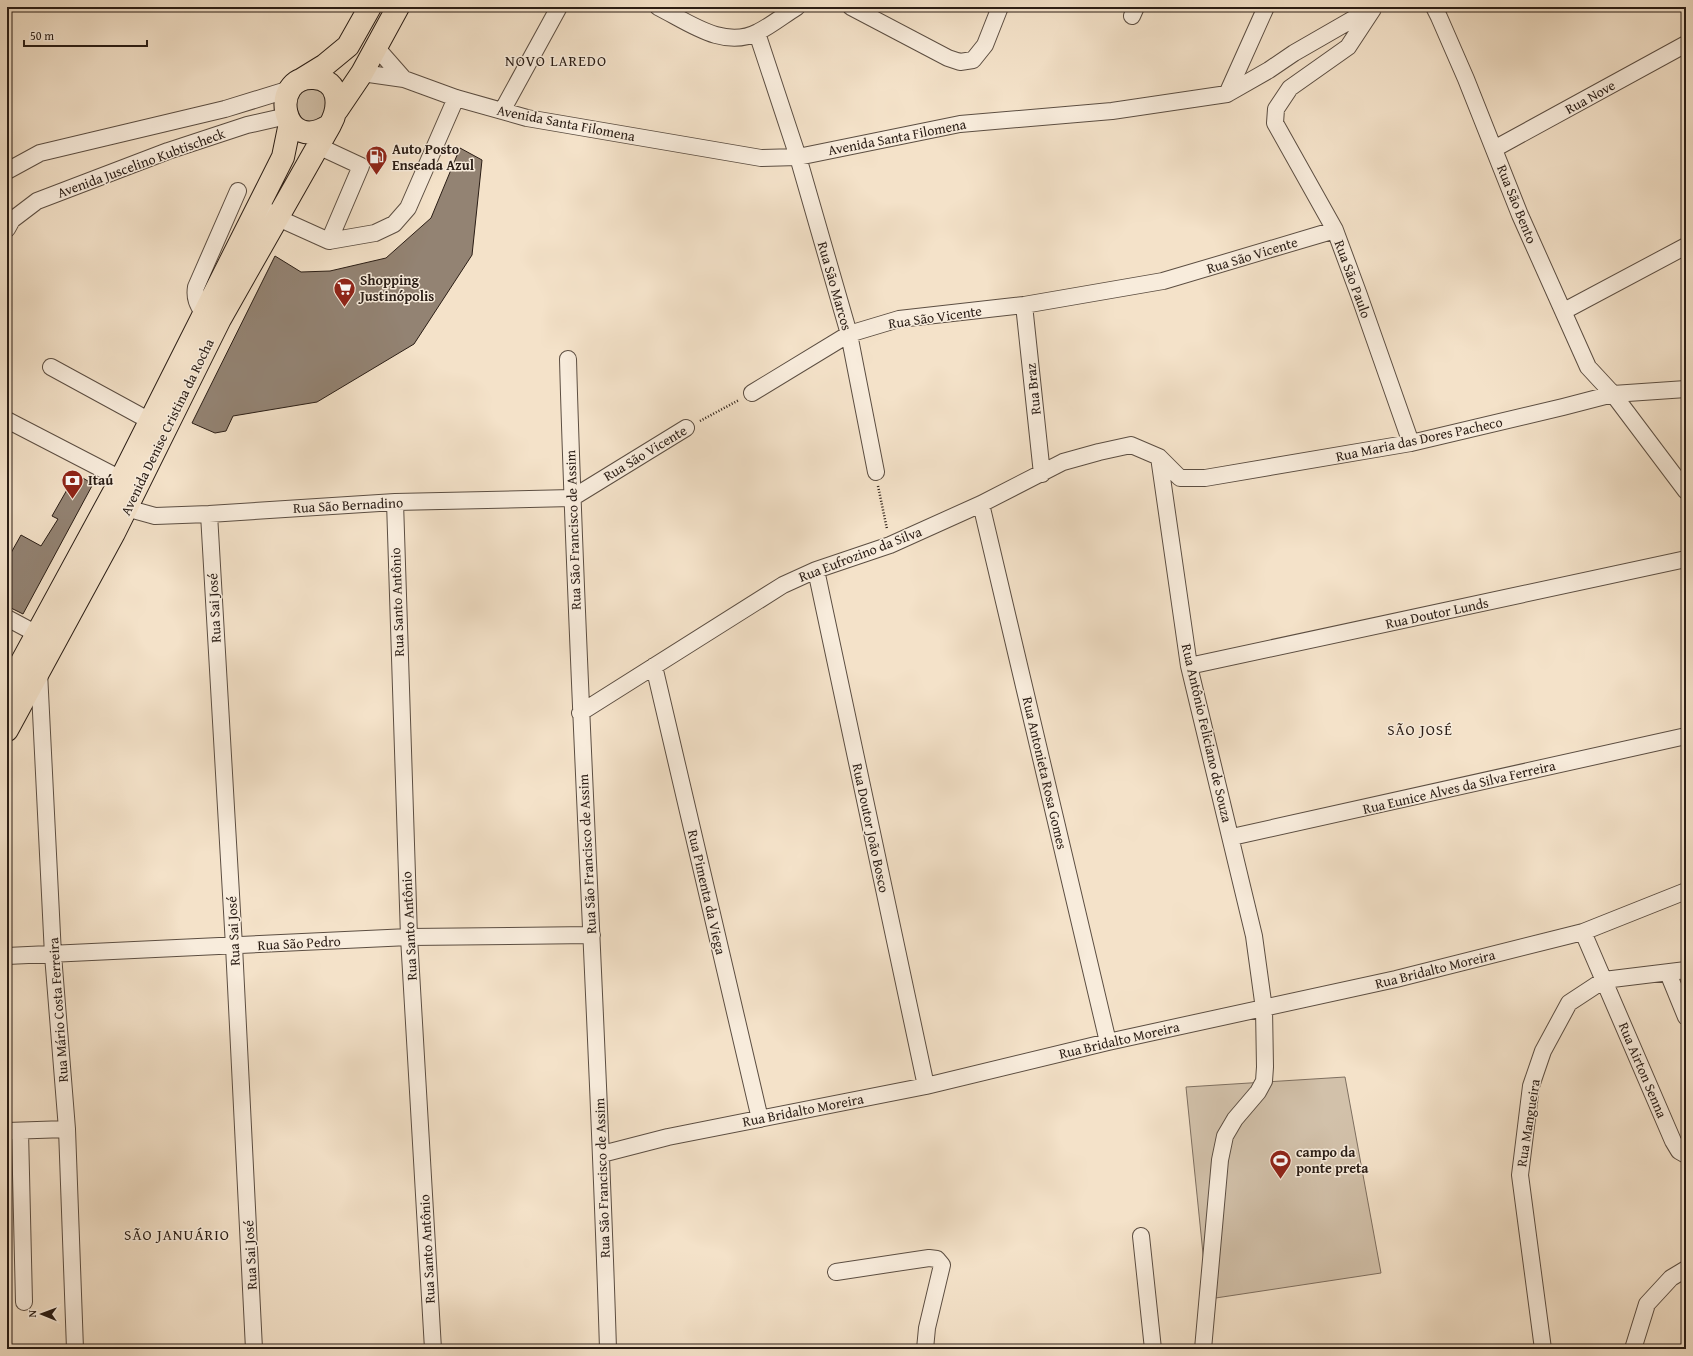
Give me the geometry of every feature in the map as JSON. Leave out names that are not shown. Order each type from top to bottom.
[{"type":"highway","points":[[294,85],[306,78],[315,78],[323,80],[335,92],[337,101],[334,118],[323,130],[314,133],[297,129],[288,120],[285,107],[286,98],[294,85],[325,65],[348,46],[370,7]]},
{"type":"highway","name":"Avenida Denise Cristina da Rocha","points":[[7,730],[126,508],[220,319],[334,118],[362,73],[375,46],[398,7]]},
{"type":"highway","name":"Avenida Denise Cristina da Rocha","points":[[7,689],[122,478],[283,157],[288,120]]},
{"type":"street","points":[[502,112],[559,7]]},
{"type":"street","points":[[658,7],[712,34],[732,39],[757,33],[794,8]]},
{"type":"street","points":[[850,7],[948,58],[960,62],[973,60],[985,45],[1000,7]]},
{"type":"street","points":[[1227,94],[1266,7]]},
{"type":"street","name":"Avenida Santa Filomena","points":[[362,73],[404,79],[456,98],[527,118],[762,158],[798,157],[960,124],[1112,111],[1227,94],[1269,70],[1294,53],[1375,7]]},
{"type":"street","name":"Rua São Paulo","points":[[1375,7],[1348,47],[1290,88],[1276,110],[1275,123],[1335,230],[1411,443]]},
{"type":"street","name":"Rua São Bento","points":[[1434,7],[1466,80],[1520,215],[1588,367],[1613,394],[1686,491]]},
{"type":"street","name":"Rua São Marcos","points":[[757,33],[798,157],[849,334],[876,472]]},
{"type":"street","name":"Rua Nove","points":[[1494,149],[1686,44]]},
{"type":"street","name":"Avenida Santa Filomena","points":[[375,46],[404,79]]},
{"type":"street","name":"Avenida Juscelino Kubtischeck","points":[[7,171],[40,153],[225,109],[294,85]]},
{"type":"street","points":[[259,205],[278,218],[329,241],[375,233],[394,224],[408,208],[456,98]]},
{"type":"street","name":"Avenida Juscelino Kubtischeck","points":[[7,229],[12,220],[36,201],[168,151],[247,125],[288,120]]},
{"type":"street","points":[[318,146],[361,166],[329,241]]},
{"type":"street","points":[[204,315],[194,297],[196,287],[238,190]]},
{"type":"street","name":"Rua São Vicente","points":[[752,393],[849,334],[900,318],[1024,305],[1163,281],[1335,230]]},
{"type":"street","points":[[1564,311],[1686,246]]},
{"type":"street","name":"Rua Braz","points":[[1024,305],[1042,474]]},
{"type":"street","name":"Rua São Francisco de Assim","points":[[568,359],[580,713],[602,1154],[608,1349]]},
{"type":"street","points":[[51,367],[150,421]]},
{"type":"street","name":"Rua Maria das Dores Pacheco","points":[[1159,457],[1180,478],[1205,478],[1411,443],[1613,394],[1686,389]]},
{"type":"street","points":[[7,420],[122,478]]},
{"type":"street","name":"Rua São Vicente","points":[[572,498],[686,428]]},
{"type":"street","name":"Rua Eufrozino da Silva","points":[[580,713],[783,585],[816,570],[890,545],[981,504],[1063,462],[1131,445],[1159,457]]},
{"type":"street","name":"Rua Antônio Feliciano de Souza","points":[[1159,457],[1189,666],[1232,837],[1254,936],[1264,1009],[1264,1081],[1258,1092],[1235,1118],[1225,1136],[1220,1160],[1204,1349]]},
{"type":"street","name":"Rua São Bernadino","points":[[126,508],[155,516],[395,502],[572,498]]},
{"type":"street","name":"Rua Santo Antônio","points":[[395,502],[409,937],[432,1349]]},
{"type":"street","name":"Rua Antonieta Rosa Gomes","points":[[981,504],[1108,1042]]},
{"type":"street","name":"Rua Sai José","points":[[209,514],[234,946],[254,1349]]},
{"type":"street","name":"Rua Doutor Lunds","points":[[1189,666],[1686,559]]},
{"type":"street","name":"Rua Doutor João Bosco","points":[[816,570],[926,1086]]},
{"type":"street","points":[[7,618],[37,634]]},
{"type":"street","name":"Rua Pimenta da Viega","points":[[654,666],[760,1118]]},
{"type":"street","name":"Rua Mário Costa Ferreira","points":[[39,671],[53,955],[67,1129],[75,1349]]},
{"type":"street","name":"Rua Eunice Alves da Silva Ferreira","points":[[1232,837],[1686,736]]},
{"type":"street","name":"Rua Bridalto Moreira","points":[[602,1154],[668,1137],[926,1086],[1108,1042],[1396,979],[1583,932],[1686,891]]},
{"type":"street","points":[[1583,932],[1604,980]]},
{"type":"street","name":"Rua São Pedro","points":[[7,956],[409,937],[592,935]]},
{"type":"street","name":"Rua Mangueira","points":[[1543,1349],[1520,1175],[1531,1086],[1544,1051],[1569,1003],[1604,980],[1686,970]]},
{"type":"street","points":[[1668,973],[1686,1017]]},
{"type":"street","name":"Rua Airton Senna","points":[[1604,980],[1673,1141],[1679,1151],[1686,1155]]},
{"type":"street","points":[[24,1302],[14,1131],[67,1129]]},
{"type":"street","points":[[1141,1236],[1153,1349]]},
{"type":"street","points":[[836,1272],[929,1258],[937,1259],[942,1265],[927,1328],[925,1349]]},
{"type":"street","points":[[1633,1349],[1647,1304],[1671,1278],[1686,1269]]},
{"type":"path","name":"Rua São Vicente","points":[[686,428],[752,393]]},
{"type":"path","points":[[876,472],[890,545]]},
{"type":"shaded area","points":[[304,87],[321,89],[328,100],[323,116],[313,122],[302,120],[293,100]]},
{"type":"shaded area","name":"campo da ponte preta","points":[[1345,1077],[1381,1273],[1209,1299],[1206,1283],[1186,1087]]},
{"type":"building","name":"Shopping Justinópolis","points":[[460,148],[482,160],[472,255],[414,344],[317,402],[233,416],[226,431],[215,433],[192,423],[275,256],[301,272],[330,271],[386,258],[431,218]]},
{"type":"building","points":[[76,474],[93,484],[23,614],[7,606],[7,560],[21,535],[41,546],[58,519],[52,516]]},
{"type":"place","name":"Auto Posto Enseada Azul","points":[[376,176]]},
{"type":"place","name":"Shopping Justinópolis","points":[[344,308]]},
{"type":"place","name":"Itaú","points":[[73,500]]},
{"type":"place","name":"campo da ponte preta","points":[[1280,1180]]},
{"type":"district","name":"NOVO LAREDO","points":[[556,60]]},
{"type":"district","name":"SÃO JOSÉ","points":[[1420,729]]},
{"type":"district","name":"SÃO JANUÁRIO","points":[[177,1234]]}]
